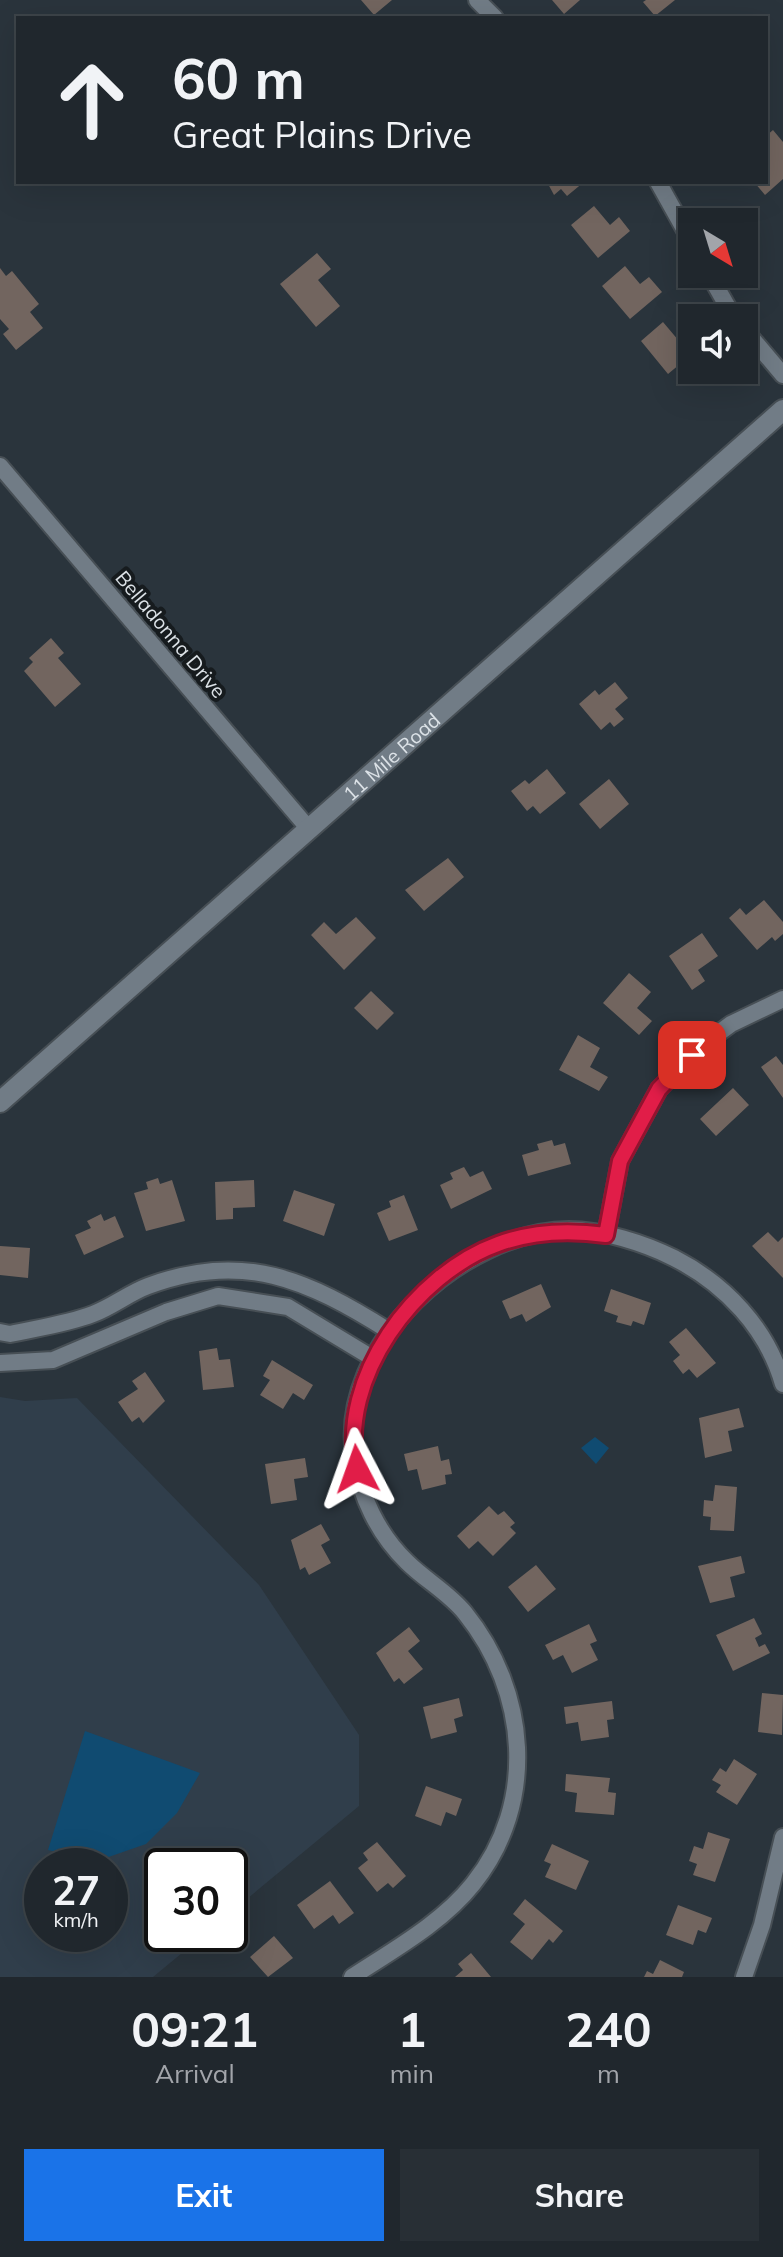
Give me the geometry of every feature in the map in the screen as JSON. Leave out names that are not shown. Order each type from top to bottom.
[{"type":"street","points":[[477,0],[493,16]]},
{"type":"street","points":[[659,184],[678,218]]},
{"type":"street","points":[[758,346],[783,375]]},
{"type":"street","name":"11 Mile Road","points":[[0,1102],[783,410]]},
{"type":"street","name":"Belladonna Drive","points":[[0,466],[309,829]]},
{"type":"street","points":[[606,1235],[620,1161],[659,1089],[679,1065],[713,1037],[783,999]]},
{"type":"street","points":[[352,1977],[435,1920],[473,1884],[505,1827],[515,1794],[518,1762],[512,1704],[495,1658],[462,1609],[392,1544],[368,1506],[354,1454],[354,1431],[357,1408],[374,1359],[389,1331],[400,1316],[452,1270],[498,1244],[569,1230],[606,1235],[671,1256],[699,1271],[734,1299],[759,1332],[783,1384]]},
{"type":"street","points":[[0,1332],[10,1334],[94,1314],[148,1286],[212,1269],[255,1270],[297,1281],[343,1302],[389,1331]]},
{"type":"street","points":[[212,1269],[218,1296]]},
{"type":"street","points":[[288,1307],[297,1281]]},
{"type":"street","points":[[0,1363],[53,1360],[166,1312],[218,1296],[288,1307],[374,1359]]},
{"type":"street","points":[[94,1314],[106,1340]]},
{"type":"street","points":[[744,1977],[762,1925],[783,1837]]},
{"type":"shaded area","points":[[0,1397],[25,1401],[77,1398],[259,1585],[359,1735],[359,1806],[248,1898],[248,1848],[144,1848],[144,1952],[183,1952],[153,1977],[0,1977]]},
{"type":"shaded area","points":[[595,1437],[609,1448],[596,1464],[581,1448]]},
{"type":"shaded area","points":[[85,1731],[200,1773],[177,1813],[146,1844],[128,1850],[49,1848]]},
{"type":"building","points":[[361,0],[392,0],[374,15]]},
{"type":"building","points":[[552,0],[580,0],[564,14]]},
{"type":"building","points":[[675,0],[655,16],[643,2]]},
{"type":"building","points":[[773,130],[783,142],[783,179],[765,195],[756,184],[768,184],[768,134]]},
{"type":"building","points":[[548,184],[582,184],[567,196],[561,189],[554,195]]},
{"type":"building","points":[[594,206],[610,225],[619,217],[630,231],[598,258],[571,225]]},
{"type":"building","points":[[317,253],[331,269],[318,280],[340,306],[316,327],[280,284]]},
{"type":"building","points":[[625,266],[640,284],[649,277],[662,292],[630,319],[602,286]]},
{"type":"building","points":[[0,268],[6,276],[12,271],[39,304],[30,312],[43,328],[16,350],[3,334],[9,329],[0,319]]},
{"type":"building","points":[[663,322],[678,340],[678,366],[668,374],[641,341]]},
{"type":"building","points":[[51,638],[64,653],[58,658],[81,684],[55,707],[24,671],[33,662],[29,658]]},
{"type":"building","points":[[615,682],[628,698],[615,709],[624,719],[614,727],[610,722],[601,730],[579,704],[595,690],[599,695]]},
{"type":"building","points":[[547,769],[566,793],[540,814],[533,806],[527,811],[511,791],[525,780],[529,784]]},
{"type":"building","points":[[609,779],[629,804],[600,829],[579,804]]},
{"type":"building","points":[[448,858],[464,877],[424,911],[405,890]]},
{"type":"building","points":[[764,900],[783,922],[783,934],[775,941],[772,937],[757,950],[729,918],[740,908],[746,915]]},
{"type":"building","points":[[356,917],[376,938],[344,970],[311,935],[324,922],[336,934]]},
{"type":"building","points":[[702,933],[718,956],[698,970],[705,981],[692,990],[669,956]]},
{"type":"building","points":[[629,973],[651,992],[637,1008],[652,1021],[639,1035],[603,1003]]},
{"type":"building","points":[[371,991],[394,1013],[377,1030],[354,1008]]},
{"type":"building","points":[[578,1035],[600,1048],[590,1067],[608,1077],[599,1091],[559,1070]]},
{"type":"building","points":[[776,1056],[783,1065],[783,1098],[761,1067]]},
{"type":"building","points":[[733,1088],[749,1105],[716,1136],[700,1119]]},
{"type":"building","points":[[552,1140],[554,1146],[565,1143],[571,1164],[528,1176],[522,1155],[539,1150],[537,1144]]},
{"type":"building","points":[[464,1167],[470,1177],[483,1171],[492,1189],[451,1209],[440,1185],[453,1179],[450,1173]]},
{"type":"building","points":[[158,1178],[160,1184],[172,1180],[185,1221],[146,1231],[134,1193],[148,1189],[146,1182]]},
{"type":"building","points":[[254,1180],[255,1207],[233,1208],[233,1219],[216,1220],[215,1182]]},
{"type":"building","points":[[294,1190],[335,1204],[324,1236],[283,1221]]},
{"type":"building","points":[[404,1195],[418,1230],[389,1241],[377,1213],[391,1207],[389,1201]]},
{"type":"building","points":[[101,1214],[104,1221],[115,1216],[124,1237],[84,1255],[75,1235],[91,1228],[87,1221]]},
{"type":"building","points":[[768,1232],[778,1242],[783,1237],[783,1278],[752,1246]]},
{"type":"building","points":[[0,1246],[30,1248],[28,1278],[0,1275]]},
{"type":"building","points":[[541,1284],[551,1307],[526,1322],[522,1314],[510,1319],[502,1301]]},
{"type":"building","points":[[611,1289],[651,1303],[644,1325],[633,1321],[631,1326],[616,1322],[618,1316],[604,1311]]},
{"type":"building","points":[[686,1328],[716,1363],[697,1378],[689,1369],[683,1374],[673,1361],[680,1355],[669,1342]]},
{"type":"building","points":[[217,1348],[219,1360],[230,1359],[234,1387],[203,1390],[199,1351]]},
{"type":"building","points":[[272,1360],[313,1385],[304,1400],[293,1393],[283,1409],[260,1395],[270,1380],[263,1376]]},
{"type":"building","points":[[145,1372],[165,1401],[143,1423],[139,1417],[132,1422],[118,1402],[138,1389],[132,1381]]},
{"type":"building","points":[[739,1408],[744,1427],[728,1431],[732,1451],[705,1458],[699,1418]]},
{"type":"building","points":[[438,1446],[441,1461],[449,1459],[452,1474],[445,1475],[446,1484],[422,1490],[417,1469],[408,1471],[404,1454]]},
{"type":"building","points":[[305,1458],[308,1477],[294,1479],[297,1500],[271,1504],[265,1464]]},
{"type":"building","points":[[715,1485],[737,1487],[734,1531],[710,1530],[711,1517],[703,1516],[704,1500],[713,1501]]},
{"type":"building","points":[[489,1506],[498,1515],[504,1511],[515,1523],[510,1527],[516,1533],[493,1556],[478,1541],[469,1549],[457,1536]]},
{"type":"building","points":[[321,1524],[330,1540],[321,1545],[331,1563],[309,1575],[305,1567],[300,1570],[291,1540]]},
{"type":"building","points":[[741,1556],[745,1573],[730,1577],[735,1597],[710,1603],[698,1566]]},
{"type":"building","points":[[536,1565],[556,1589],[528,1612],[508,1587]]},
{"type":"building","points":[[754,1618],[762,1634],[755,1638],[759,1647],[765,1644],[770,1653],[733,1671],[716,1635]]},
{"type":"building","points":[[589,1624],[597,1641],[590,1644],[598,1660],[572,1673],[563,1655],[553,1660],[545,1645]]},
{"type":"building","points":[[409,1627],[420,1641],[408,1651],[423,1669],[404,1684],[399,1678],[394,1682],[376,1653]]},
{"type":"building","points":[[762,1693],[783,1695],[782,1735],[758,1732]]},
{"type":"building","points":[[459,1698],[463,1716],[454,1719],[457,1732],[431,1739],[423,1707]]},
{"type":"building","points":[[612,1701],[614,1719],[607,1720],[609,1737],[581,1741],[578,1722],[566,1724],[564,1707]]},
{"type":"building","points":[[734,1759],[757,1774],[737,1805],[716,1792],[721,1785],[712,1780],[720,1768],[726,1772]]},
{"type":"building","points":[[566,1774],[610,1778],[608,1792],[616,1793],[614,1815],[575,1812],[577,1793],[565,1791]]},
{"type":"building","points":[[426,1786],[462,1799],[456,1816],[446,1812],[441,1826],[415,1816]]},
{"type":"building","points":[[708,1832],[730,1839],[715,1882],[693,1875],[697,1864],[689,1861],[694,1846],[703,1849]]},
{"type":"building","points":[[377,1842],[406,1876],[393,1888],[388,1883],[377,1892],[358,1868],[368,1860],[363,1853]]},
{"type":"building","points":[[552,1844],[589,1861],[576,1890],[545,1877],[551,1864],[544,1861]]},
{"type":"building","points":[[330,1881],[354,1913],[339,1924],[333,1915],[314,1929],[297,1905]]},
{"type":"building","points":[[525,1899],[563,1931],[553,1943],[549,1939],[532,1960],[510,1942],[525,1924],[513,1914]]},
{"type":"building","points":[[678,1905],[712,1918],[706,1933],[698,1930],[693,1945],[666,1935]]},
{"type":"building","points":[[274,1936],[293,1958],[268,1977],[250,1957]]},
{"type":"building","points":[[471,1953],[491,1977],[455,1977],[463,1970],[458,1964]]},
{"type":"building","points":[[660,1960],[684,1972],[682,1977],[644,1977],[647,1971],[653,1974]]},
{"type":"route","points":[[357,1469],[354,1454],[357,1408],[374,1359],[400,1316],[452,1270],[498,1244],[569,1230],[606,1235],[620,1161],[659,1089],[692,1055]]}]
